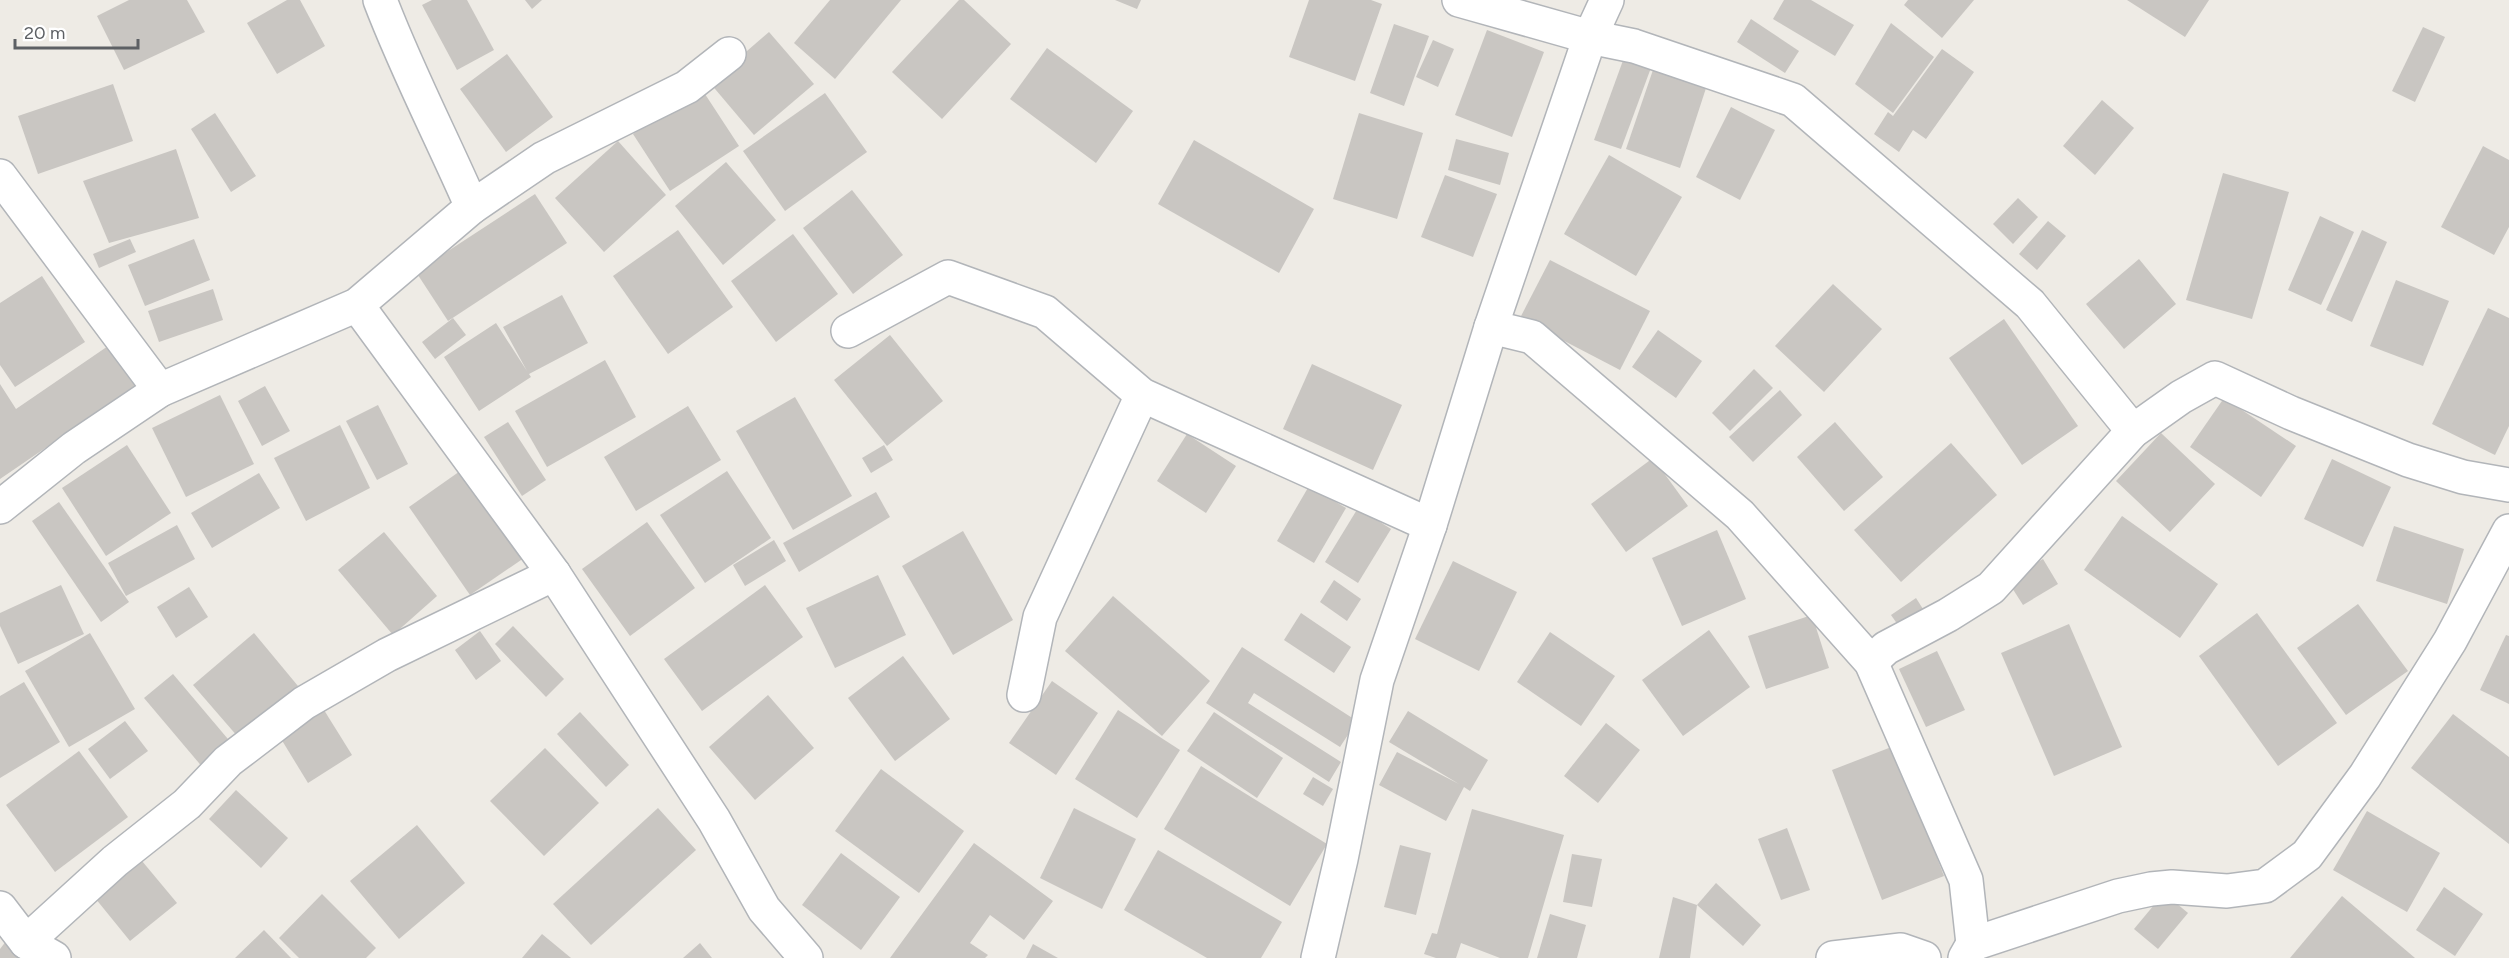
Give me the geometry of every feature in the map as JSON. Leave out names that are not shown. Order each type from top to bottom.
[{"type":"street","points":[[380,0],[396,43],[472,207]]},
{"type":"street","points":[[1459,0],[1634,46],[1793,100],[2030,304],[2133,430]]},
{"type":"street","points":[[1318,958],[1341,859],[1377,680],[1430,525],[1491,327],[1590,36],[1607,0]]},
{"type":"street","points":[[0,507],[74,448],[160,390],[357,305],[472,207],[544,158],[687,87],[729,54]]},
{"type":"street","points":[[0,176],[160,390]]},
{"type":"street","points":[[848,331],[948,277],[1045,312],[1142,395],[1430,525]]},
{"type":"street","points":[[357,305],[554,574],[708,810],[764,909],[806,958]]},
{"type":"street","points":[[1491,327],[1532,337],[1740,515],[1871,662],[1966,880],[1969,951],[2118,896],[2172,887],[2227,891],[2265,886],[2307,855],[2365,776],[2450,641],[2509,531]]},
{"type":"street","points":[[1871,662],[1886,648],[1948,615],[1991,588],[2133,430],[2181,397],[2215,378],[2290,413],[2408,460],[2463,477],[2509,484]]},
{"type":"street","points":[[1024,695],[1040,617],[1142,395]]},
{"type":"street","points":[[26,942],[116,861],[187,804],[228,761],[304,703],[387,655],[554,574]]},
{"type":"street","points":[[0,908],[26,942],[54,958]]},
{"type":"street","points":[[1833,958],[1901,950],[1924,958]]},
{"type":"building","points":[[129,0],[187,0],[205,32],[124,70],[97,16]]},
{"type":"building","points":[[287,0],[300,0],[325,46],[277,74],[247,23]]},
{"type":"building","points":[[432,0],[467,0],[494,50],[457,70],[422,5]]},
{"type":"building","points":[[525,0],[542,0],[532,9]]},
{"type":"building","points":[[830,0],[901,0],[835,79],[794,43]]},
{"type":"building","points":[[959,0],[964,0],[1011,44],[942,119],[892,72]]},
{"type":"building","points":[[1115,0],[1141,0],[1137,9]]},
{"type":"building","points":[[1309,0],[1371,0],[1382,4],[1355,81],[1289,57]]},
{"type":"building","points":[[1784,0],[1811,0],[1854,25],[1835,56],[1773,19]]},
{"type":"building","points":[[1908,0],[1974,0],[1942,38],[1904,5]]},
{"type":"building","points":[[2127,0],[2209,0],[2185,37]]},
{"type":"building","points":[[1751,19],[1799,51],[1785,73],[1737,42]]},
{"type":"building","points":[[1891,23],[1934,57],[1893,113],[1855,84]]},
{"type":"building","points":[[1394,24],[1429,36],[1404,106],[1370,93]]},
{"type":"building","points":[[2423,27],[2445,37],[2415,102],[2392,91]]},
{"type":"building","points":[[1487,30],[1544,52],[1512,137],[1455,115]]},
{"type":"building","points":[[769,32],[814,84],[754,135],[710,83]]},
{"type":"building","points":[[1433,40],[1454,49],[1438,87],[1416,77]]},
{"type":"building","points":[[1047,48],[1133,111],[1096,163],[1010,99]]},
{"type":"building","points":[[1942,49],[1974,72],[1926,139],[1913,130],[1899,152],[1874,134],[1888,112],[1893,116]]},
{"type":"building","points":[[507,54],[553,117],[506,152],[460,89]]},
{"type":"building","points":[[1625,55],[1652,65],[1621,149],[1594,140]]},
{"type":"building","points":[[1654,67],[1707,85],[1680,168],[1626,149]]},
{"type":"building","points":[[113,84],[133,141],[38,174],[18,116]]},
{"type":"building","points":[[701,88],[739,146],[670,191],[633,134]]},
{"type":"building","points":[[825,93],[867,152],[785,211],[743,151]]},
{"type":"building","points":[[2102,100],[2134,128],[2095,175],[2063,146]]},
{"type":"building","points":[[1731,107],[1775,130],[1740,200],[1696,177]]},
{"type":"building","points":[[215,113],[256,176],[231,192],[191,129]]},
{"type":"building","points":[[1359,113],[1423,133],[1397,219],[1333,199]]},
{"type":"building","points":[[1456,139],[1509,153],[1500,185],[1448,170]]},
{"type":"building","points":[[1194,140],[1314,209],[1279,273],[1158,204]]},
{"type":"building","points":[[618,141],[666,195],[604,252],[555,198]]},
{"type":"building","points":[[2483,146],[2509,160],[2509,227],[2494,255],[2441,227]]},
{"type":"building","points":[[176,149],[199,218],[109,243],[83,181]]},
{"type":"building","points":[[1609,155],[1682,197],[1636,276],[1564,234]]},
{"type":"building","points":[[726,162],[776,220],[723,265],[675,206]]},
{"type":"building","points":[[2223,173],[2289,192],[2252,319],[2186,300]]},
{"type":"building","points":[[1445,175],[1497,194],[1473,257],[1421,237]]},
{"type":"building","points":[[852,190],[903,255],[853,294],[803,228]]},
{"type":"building","points":[[535,194],[567,243],[448,321],[416,272]]},
{"type":"building","points":[[2018,198],[2038,217],[2013,244],[1993,224]]},
{"type":"building","points":[[2320,216],[2354,232],[2321,305],[2288,290]]},
{"type":"building","points":[[2048,221],[2066,236],[2037,270],[2019,254]]},
{"type":"building","points":[[678,230],[733,307],[668,354],[613,276]]},
{"type":"building","points":[[2362,230],[2387,242],[2352,322],[2326,310]]},
{"type":"building","points":[[793,234],[838,294],[776,342],[731,281]]},
{"type":"building","points":[[130,239],[136,252],[99,268],[93,254]]},
{"type":"building","points":[[194,239],[210,280],[145,306],[128,265]]},
{"type":"building","points":[[2139,259],[2176,304],[2124,349],[2086,304]]},
{"type":"building","points":[[1550,260],[1650,311],[1620,370],[1520,318]]},
{"type":"building","points":[[42,276],[85,342],[15,387],[0,365],[0,303]]},
{"type":"building","points":[[2396,280],[2449,301],[2423,366],[2370,346]]},
{"type":"building","points":[[1833,284],[1882,329],[1824,392],[1775,346]]},
{"type":"building","points":[[213,289],[223,320],[159,342],[148,311]]},
{"type":"building","points":[[562,295],[588,343],[529,374],[531,377],[479,411],[444,357],[496,323],[527,371],[503,327]]},
{"type":"building","points":[[2488,308],[2509,318],[2509,426],[2495,455],[2432,424]]},
{"type":"building","points":[[453,318],[466,335],[435,359],[422,342]]},
{"type":"building","points":[[2004,319],[2078,426],[2022,465],[1949,358]]},
{"type":"building","points":[[1658,330],[1702,361],[1676,398],[1632,367]]},
{"type":"building","points":[[890,335],[943,401],[887,446],[834,380]]},
{"type":"building","points":[[111,344],[139,384],[0,479],[0,384],[16,409]]},
{"type":"building","points":[[605,360],[636,417],[547,467],[515,411]]},
{"type":"building","points":[[1312,364],[1402,405],[1373,470],[1283,429]]},
{"type":"building","points":[[1754,369],[1773,388],[1730,431],[1712,413]]},
{"type":"building","points":[[265,386],[290,431],[262,446],[238,401]]},
{"type":"building","points":[[1780,390],[1802,415],[1753,462],[1729,437]]},
{"type":"building","points":[[220,395],[254,464],[186,497],[152,428]]},
{"type":"building","points":[[795,397],[852,496],[793,530],[736,431]]},
{"type":"building","points":[[2224,398],[2296,446],[2261,497],[2190,447]]},
{"type":"building","points":[[378,405],[408,464],[377,480],[346,421]]},
{"type":"building","points":[[688,406],[721,460],[636,511],[604,457]]},
{"type":"building","points":[[508,422],[546,480],[522,496],[484,437]]},
{"type":"building","points":[[1835,422],[1883,477],[1844,511],[1797,457]]},
{"type":"building","points":[[340,425],[370,488],[306,521],[274,458]]},
{"type":"building","points":[[2161,433],[2215,484],[2170,532],[2116,481]]},
{"type":"building","points":[[1187,434],[1236,466],[1206,513],[1157,481]]},
{"type":"building","points":[[1951,443],[1997,495],[1901,582],[1854,530]]},
{"type":"building","points":[[127,445],[171,513],[106,556],[62,488]]},
{"type":"building","points":[[884,445],[893,460],[871,473],[862,458]]},
{"type":"building","points":[[1653,458],[1688,506],[1626,552],[1591,504]]},
{"type":"building","points":[[2332,459],[2391,487],[2363,547],[2304,519]]},
{"type":"building","points":[[463,469],[524,558],[470,595],[409,507]]},
{"type":"building","points":[[727,471],[771,538],[705,583],[660,515]]},
{"type":"building","points":[[259,473],[280,508],[212,548],[191,513]]},
{"type":"building","points":[[1309,486],[1346,508],[1314,563],[1277,541]]},
{"type":"building","points":[[876,492],[890,517],[799,572],[783,543]]},
{"type":"building","points":[[59,502],[129,602],[101,622],[32,521]]},
{"type":"building","points":[[1358,508],[1391,529],[1358,583],[1325,562]]},
{"type":"building","points":[[2122,516],[2218,584],[2180,638],[2084,570]]},
{"type":"building","points":[[647,522],[695,588],[630,636],[582,569]]},
{"type":"building","points":[[177,525],[195,559],[126,596],[108,563]]},
{"type":"building","points":[[2394,526],[2464,549],[2447,604],[2376,581]]},
{"type":"building","points":[[1717,530],[1746,599],[1682,626],[1652,558]]},
{"type":"building","points":[[963,531],[1013,620],[953,655],[902,566]]},
{"type":"building","points":[[384,532],[437,596],[393,635],[338,570]]},
{"type":"building","points":[[774,540],[786,561],[745,586],[733,565]]},
{"type":"building","points":[[2043,559],[2058,584],[2023,605],[2007,580]]},
{"type":"building","points":[[1453,561],[1517,592],[1479,671],[1415,639]]},
{"type":"building","points":[[878,575],[906,635],[835,668],[806,608]]},
{"type":"building","points":[[1334,580],[1361,599],[1347,621],[1320,602]]},
{"type":"building","points":[[61,585],[84,634],[18,664],[0,626],[0,613]]},
{"type":"building","points":[[765,585],[803,637],[702,711],[664,659]]},
{"type":"building","points":[[189,587],[208,617],[176,638],[157,607]]},
{"type":"building","points":[[1113,596],[1210,681],[1162,736],[1065,651]]},
{"type":"building","points":[[1916,598],[1923,609],[1898,625],[1891,615]]},
{"type":"building","points":[[2358,604],[2408,671],[2346,715],[2297,648]]},
{"type":"building","points":[[1301,613],[1351,647],[1334,673],[1284,640]]},
{"type":"building","points":[[2257,613],[2337,723],[2278,766],[2199,656]]},
{"type":"building","points":[[1812,615],[1829,668],[1766,689],[1748,636]]},
{"type":"building","points":[[2069,624],[2122,747],[2054,776],[2001,653]]},
{"type":"building","points":[[513,626],[564,679],[546,697],[495,644]]},
{"type":"building","points":[[1709,630],[1750,687],[1683,736],[1642,680]]},
{"type":"building","points":[[480,631],[501,661],[476,680],[455,650]]},
{"type":"building","points":[[1550,632],[1615,676],[1581,726],[1517,682]]},
{"type":"building","points":[[90,633],[135,709],[69,747],[25,671]]},
{"type":"building","points":[[254,633],[298,686],[238,737],[193,685]]},
{"type":"building","points":[[2506,635],[2509,636],[2509,704],[2480,690]]},
{"type":"building","points":[[1242,647],[1357,721],[1340,747],[1254,693],[1248,703],[1341,762],[1329,782],[1206,703]]},
{"type":"building","points":[[1937,651],[1965,710],[1926,727],[1899,669]]},
{"type":"building","points":[[903,656],[950,719],[895,761],[848,698]]},
{"type":"building","points":[[173,674],[233,745],[204,769],[144,698]]},
{"type":"building","points":[[1052,681],[1098,713],[1056,775],[1009,743]]},
{"type":"building","points":[[24,682],[60,742],[0,778],[0,696]]},
{"type":"building","points":[[768,695],[814,748],[755,800],[709,747]]},
{"type":"building","points":[[319,702],[352,755],[308,783],[275,729]]},
{"type":"building","points":[[1118,710],[1180,750],[1137,818],[1075,779]]},
{"type":"building","points":[[1408,711],[1488,760],[1470,791],[1464,787],[1446,821],[1379,785],[1397,752],[1459,784],[1389,742]]},
{"type":"building","points":[[580,712],[629,765],[606,787],[557,734]]},
{"type":"building","points":[[1214,712],[1283,758],[1257,798],[1187,751]]},
{"type":"building","points":[[2453,714],[2509,757],[2509,844],[2411,768]]},
{"type":"building","points":[[125,721],[148,751],[110,779],[88,749]]},
{"type":"building","points":[[1606,723],[1640,750],[1598,803],[1564,776]]},
{"type":"building","points":[[1894,746],[1944,876],[1882,900],[1832,770]]},
{"type":"building","points":[[545,748],[599,803],[544,856],[490,801]]},
{"type":"building","points":[[79,751],[128,817],[55,872],[6,805]]},
{"type":"building","points":[[1201,766],[1327,844],[1290,906],[1164,829]]},
{"type":"building","points":[[881,769],[964,831],[919,893],[835,831]]},
{"type":"building","points":[[1313,777],[1333,789],[1323,806],[1303,794]]},
{"type":"building","points":[[236,790],[288,838],[261,868],[209,819]]},
{"type":"building","points":[[658,808],[696,850],[591,945],[553,904]]},
{"type":"building","points":[[1074,808],[1136,839],[1102,909],[1040,878]]},
{"type":"building","points":[[1472,809],[1564,835],[1528,958],[1500,958],[1461,943],[1456,958],[1436,958],[1424,954],[1432,933],[1437,934]]},
{"type":"building","points":[[2367,811],[2440,853],[2407,912],[2333,870]]},
{"type":"building","points":[[417,825],[465,883],[399,939],[350,881]]},
{"type":"building","points":[[1787,828],[1810,890],[1781,900],[1758,839]]},
{"type":"building","points":[[974,843],[1053,901],[1024,940],[990,915],[970,943],[988,955],[985,958],[890,958]]},
{"type":"building","points":[[1400,845],[1431,853],[1416,915],[1384,907]]},
{"type":"building","points":[[1158,850],[1282,922],[1261,958],[1207,958],[1124,910]]},
{"type":"building","points":[[841,853],[900,897],[861,950],[802,905]]},
{"type":"building","points":[[1572,854],[1602,859],[1592,907],[1563,902]]},
{"type":"building","points":[[137,855],[177,903],[130,941],[91,893]]},
{"type":"building","points":[[1716,883],[1761,925],[1743,946],[1697,905]]},
{"type":"building","points":[[2444,887],[2483,914],[2455,956],[2416,930]]},
{"type":"building","points":[[2164,893],[2188,913],[2158,949],[2134,929]]},
{"type":"building","points":[[322,894],[376,948],[366,958],[299,958],[279,938]]},
{"type":"building","points":[[2342,896],[2415,958],[2290,958]]},
{"type":"building","points":[[1673,897],[1697,905],[1690,958],[1659,958]]},
{"type":"building","points":[[1550,914],[1586,925],[1577,958],[1537,958]]},
{"type":"building","points":[[264,930],[291,958],[235,958]]},
{"type":"building","points":[[542,934],[571,958],[522,958]]},
{"type":"building","points":[[10,936],[38,958],[0,958],[0,949]]},
{"type":"building","points":[[700,943],[712,958],[683,958]]},
{"type":"building","points":[[1033,944],[1058,958],[1026,958]]}]
